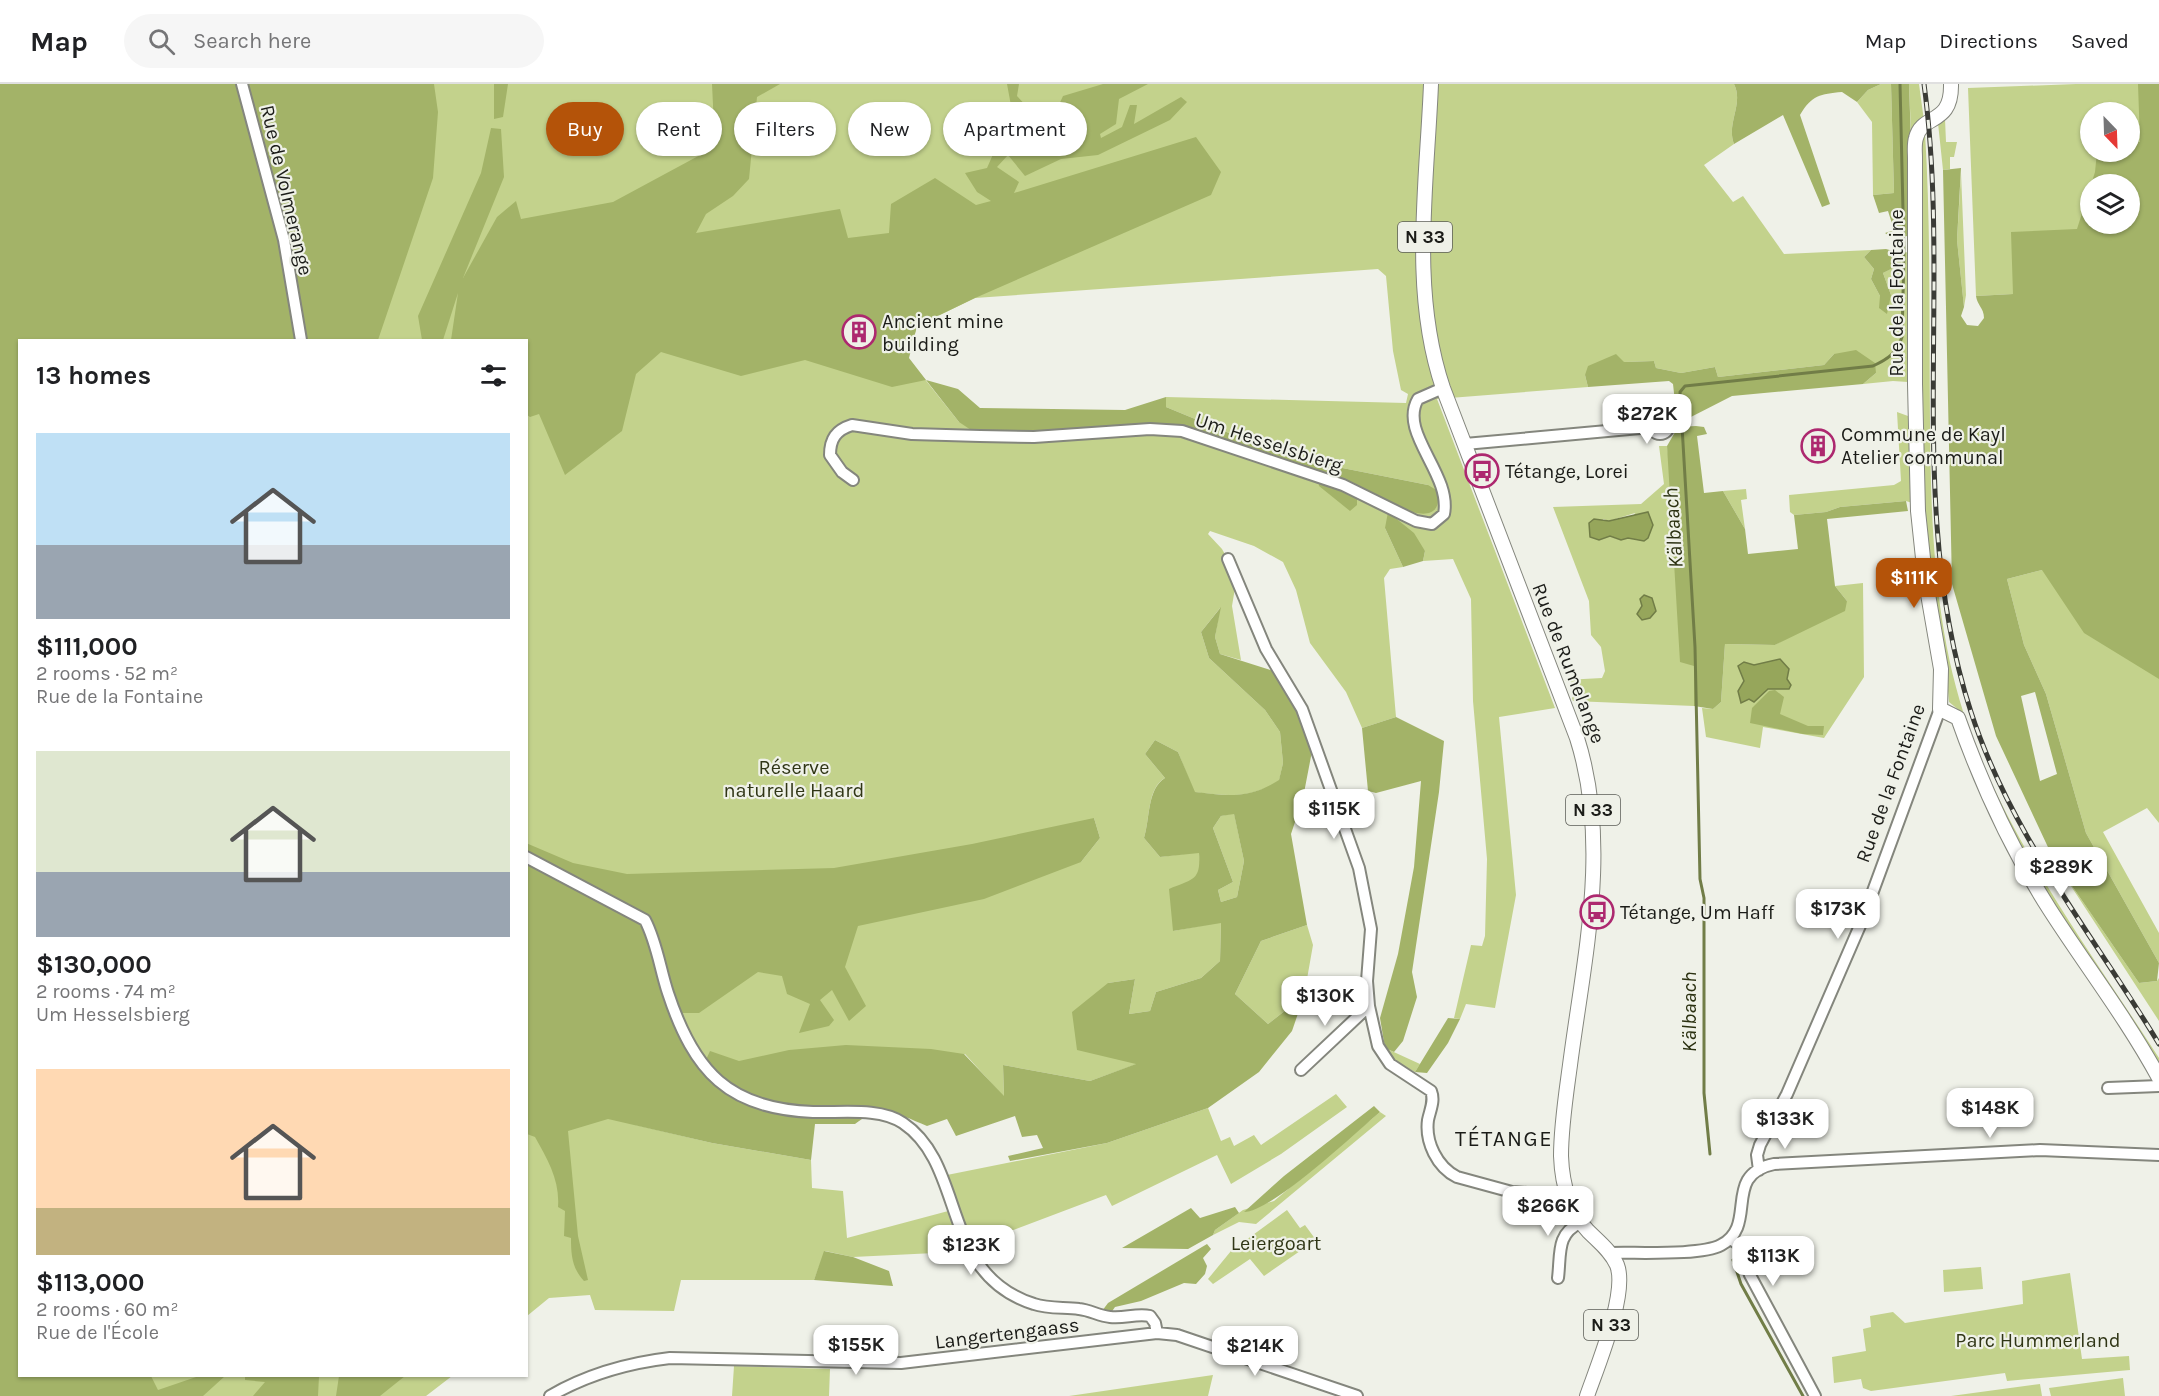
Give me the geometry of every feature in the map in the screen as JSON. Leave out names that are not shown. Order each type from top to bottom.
[{"type":"main road","name":"Rue de Rumelange","points":[[1431,84],[1423,275],[1425,316],[1443,388],[1577,738],[1592,791],[1595,831],[1594,873],[1565,1099],[1561,1153],[1568,1196],[1580,1223],[1610,1253]]},
{"type":"main road","name":"Rue de la Fontaine","points":[[1940,709],[1941,669],[1925,577],[1918,510],[1915,384],[1915,158],[1916,138],[1920,130],[1945,112],[1950,104],[1951,84]]},
{"type":"main road","points":[[1940,709],[1958,718],[1988,798],[2017,855],[2050,909],[2135,1035],[2159,1078]]},
{"type":"main road","name":"N 33","points":[[1587,1396],[1615,1313],[1619,1273],[1610,1253]]},
{"type":"street","name":"Rue de Volmerange","points":[[242,84],[284,240],[301,339]]},
{"type":"street","name":"Um Hesselsbierg","points":[[853,480],[842,472],[831,455],[834,436],[842,428],[852,425],[912,434],[1034,437],[1150,429],[1182,432],[1210,439],[1343,485],[1416,521],[1432,524],[1444,514],[1444,491],[1417,433],[1414,410],[1418,399],[1443,388]]},
{"type":"street","points":[[1465,444],[1651,427]]},
{"type":"street","points":[[1228,559],[1266,649],[1302,709],[1359,868],[1371,929],[1367,981],[1369,1006],[1378,1046],[1390,1064],[1431,1091],[1433,1097],[1428,1120],[1430,1142],[1450,1173],[1512,1192],[1568,1196]]},
{"type":"street","name":"Rue de la Fontaine","points":[[1759,1170],[1757,1155],[1760,1145],[1787,1094],[1862,921],[1940,709]]},
{"type":"street","points":[[528,858],[645,920],[672,1003],[689,1040],[717,1080],[737,1096],[780,1110],[867,1114],[890,1117],[903,1123],[914,1133],[937,1167],[968,1247],[975,1259],[1006,1291],[1036,1305],[1082,1309],[1108,1317],[1141,1314],[1150,1316],[1157,1334]]},
{"type":"street","points":[[1301,1070],[1369,1006]]},
{"type":"street","points":[[2108,1088],[2159,1086]]},
{"type":"street","points":[[1610,1253],[1698,1250],[1718,1247],[1730,1239],[1741,1217],[1744,1184],[1759,1170],[1774,1164],[2040,1150],[2159,1155]]},
{"type":"street","points":[[1558,1278],[1563,1236],[1568,1229],[1580,1223]]},
{"type":"street","points":[[1730,1239],[1740,1245],[1750,1275],[1815,1396]]},
{"type":"street","name":"Langertengaass","points":[[550,1396],[592,1374],[636,1362],[670,1358],[902,1363],[1157,1334],[1177,1335],[1357,1396]]},
{"type":"green space","name":"Réserve naturelle Haard","points":[[0,84],[1734,84],[1737,99],[1732,129],[1734,144],[1704,165],[1733,202],[1743,196],[1784,254],[1871,250],[1864,257],[1874,269],[1871,279],[1880,296],[1891,295],[1883,273],[1900,264],[1900,253],[1909,252],[1908,382],[1863,384],[1876,373],[1834,354],[1824,365],[1718,377],[1715,367],[1681,373],[1656,368],[1654,361],[1624,362],[1585,375],[1588,387],[1437,399],[1555,708],[1499,717],[1516,895],[1495,1008],[1466,1004],[1460,1019],[1454,1018],[1471,945],[1482,946],[1485,936],[1487,859],[1473,701],[1471,599],[1453,559],[1423,561],[1425,551],[1385,528],[1403,567],[1390,569],[1384,578],[1396,717],[1362,728],[1346,692],[1310,643],[1296,590],[1283,562],[1254,546],[1210,531],[1208,534],[1222,549],[1237,576],[1232,606],[1241,660],[1220,654],[1215,637],[1220,608],[1201,632],[1209,658],[1265,710],[1280,732],[1283,763],[1279,781],[1268,787],[1238,795],[1217,794],[1194,792],[1178,752],[1155,740],[1145,754],[1165,778],[1159,783],[1152,796],[1144,838],[1160,857],[1199,852],[1201,871],[1173,931],[1221,922],[1220,961],[1201,978],[1156,992],[1150,1011],[1129,1014],[1135,979],[1108,983],[1137,1064],[1090,1081],[1003,1065],[1004,1097],[965,1054],[636,1125],[712,1143],[811,1160],[812,1188],[843,1191],[847,1238],[952,1210],[942,1176],[1107,1143],[1208,1108],[1221,1141],[1230,1137],[1234,1146],[1254,1135],[1261,1145],[1336,1094],[1347,1107],[1281,1154],[1231,1184],[1217,1155],[1112,1206],[1106,1195],[955,1252],[853,1257],[825,1251],[814,1280],[681,1280],[674,1311],[595,1310],[590,1295],[549,1298],[528,1315],[528,339],[18,339],[18,1377],[451,1377],[426,1396],[0,1396]],"holes":[[[1378,269],[1386,276],[1393,351],[1401,390],[1408,394],[1406,403],[1166,397],[1166,407],[1287,457],[1428,485],[1410,512],[1354,484],[1343,485],[1182,431],[959,422],[908,358],[917,326],[975,298]],[[1094,818],[1100,838],[1081,862]]]},
{"type":"green space","points":[[1881,84],[1891,84],[1894,193],[1873,195],[1872,122],[1857,102],[1868,90]]},
{"type":"green space","points":[[1909,84],[1919,84],[1924,121],[1911,132]]},
{"type":"green space","points":[[2159,84],[2159,823],[2147,808],[2103,832],[2159,933],[2159,963],[2086,833],[2046,694],[2024,645],[2007,579],[2042,570],[2013,294],[1976,296],[1968,88]]},
{"type":"green space","points":[[1945,119],[1946,142],[1957,142],[1954,157],[1950,157],[1950,169],[1943,170],[1938,123]]},
{"type":"green space","points":[[1925,133],[1929,242],[1933,538],[1941,614],[1957,689],[1968,726],[1986,771],[2007,814],[2054,897],[2159,1058],[2159,1072],[2024,860],[1970,744],[1960,711],[1949,702],[1945,660],[1929,577],[1924,514],[1921,141]]},
{"type":"green space","points":[[1961,173],[1966,295],[1964,307],[1957,240]]},
{"type":"green space","points":[[1897,412],[1908,416],[1912,424],[1912,503],[1906,501],[1840,507],[1826,512],[1794,515],[1790,512],[1789,495],[1894,485],[1901,481]]},
{"type":"green space","points":[[1659,446],[1667,446],[1694,665],[1694,706],[1573,701],[1575,694],[1571,682],[1565,680],[1602,678],[1605,671],[1601,647],[1591,635],[1589,601],[1553,507],[1641,504],[1664,484]],"holes":[[[1635,513],[1620,540],[1610,536],[1599,540],[1603,519],[1609,521]]]},
{"type":"green space","points":[[1746,489],[1747,499],[1741,500],[1745,529],[1723,491]]},
{"type":"green space","points":[[1863,583],[1864,677],[1824,738],[1763,727],[1760,748],[1706,737],[1702,708],[1713,709],[1721,702],[1725,644],[1775,645],[1847,601],[1835,586]]},
{"type":"green space","points":[[1234,813],[1244,861],[1237,897],[1221,902],[1218,890],[1233,882],[1213,828],[1221,816]]},
{"type":"green space","points":[[2054,860],[2139,983],[2157,981],[2159,978],[2159,1021]]},
{"type":"green space","points":[[1307,925],[1313,945],[1304,996],[1268,1024],[1235,994],[1261,941]]},
{"type":"green space","points":[[1385,1048],[1420,1064],[1415,1072],[1394,1061]]},
{"type":"green space","points":[[1380,1112],[1386,1116],[1256,1224],[1239,1222],[1213,1235],[1215,1230],[1243,1210],[1274,1201]]},
{"type":"green space","name":"Leiergoart","points":[[1287,1210],[1300,1228],[1305,1225],[1316,1240],[1264,1276],[1250,1259],[1213,1284],[1208,1279],[1231,1251]]},
{"type":"green space","points":[[1981,1267],[1983,1289],[1944,1292],[1943,1270]]},
{"type":"green space","name":"Parc Hummerland","points":[[2070,1273],[2082,1359],[2129,1356],[2130,1370],[2007,1381],[2005,1373],[1871,1391],[1863,1388],[1861,1379],[1834,1383],[1832,1357],[1866,1351],[1863,1329],[1871,1327],[1870,1316],[1893,1312],[1905,1323],[2023,1304],[2022,1281]]},
{"type":"green space","points":[[734,1366],[830,1369],[829,1396],[732,1396]]},
{"type":"green space","points":[[1213,1375],[1208,1396],[1069,1396]]},
{"type":"green space","points":[[2123,1378],[2125,1396],[2051,1396],[2049,1388]]},
{"type":"green space","points":[[2040,1384],[2042,1396],[1951,1396]]},
{"type":"shaded area","points":[[0,84],[434,84],[438,112],[433,178],[378,339],[18,339],[18,1377],[152,1377],[158,1390],[196,1377],[224,1377],[203,1396],[0,1396]]},
{"type":"shaded area","points":[[494,84],[508,84],[503,117],[494,119]]},
{"type":"shaded area","points":[[712,84],[780,84],[757,97],[757,102],[734,102],[734,156],[751,156],[749,179],[733,196],[706,214],[696,233],[840,209],[848,238],[889,233],[891,204],[935,178],[976,205],[991,201],[977,192],[965,173],[987,168],[992,156],[1007,156],[997,167],[1019,182],[1014,193],[1196,137],[1221,172],[1211,195],[975,298],[917,326],[909,358],[926,380],[892,387],[805,360],[741,376],[661,352],[636,374],[622,431],[565,475],[539,414],[528,416],[528,339],[451,339],[458,293],[443,339],[422,339],[418,316],[481,173],[491,128],[501,129],[504,177],[463,278],[497,217],[516,201],[521,219],[613,202],[698,156],[722,156],[722,102],[713,102]]},
{"type":"shaded area","points":[[1007,84],[1019,84],[1017,96],[1023,102],[1010,102]]},
{"type":"shaded area","points":[[1103,84],[1148,84],[1119,99],[1116,124],[1100,134],[1101,138],[1122,127],[1130,105],[1137,105],[1134,124],[1181,97],[1187,102],[1170,120],[1098,155],[1061,159],[1025,176],[1009,156],[1087,156],[1087,102],[1060,102],[1063,96]]},
{"type":"shaded area","points":[[1734,84],[1881,84],[1868,90],[1857,102],[1842,92],[1817,97],[1800,115],[1830,204],[1822,207],[1783,115],[1734,144],[1732,129],[1737,91]]},
{"type":"shaded area","points":[[1891,84],[1909,84],[1911,142],[1909,236],[1891,237],[1885,233],[1894,230],[1888,211],[1879,213],[1873,195],[1894,193]]},
{"type":"shaded area","points":[[2138,84],[2159,84],[2159,679],[2084,633],[2042,570],[2007,579],[2024,645],[2046,694],[2086,833],[2159,963],[2157,981],[2139,983],[2054,860],[1996,736],[1952,584],[1943,170],[1961,168],[1957,240],[1964,307],[1961,316],[1967,325],[1978,326],[1984,318],[1976,296],[2013,294],[2011,232],[2077,229],[2080,220],[2080,234],[2140,234],[2140,174],[2094,174],[2096,162],[2140,162]],"holes":[[[2035,692],[2057,774],[2040,781],[2021,696]]]},
{"type":"shaded area","points":[[1886,249],[1900,253],[1901,264],[1883,273],[1891,295],[1887,314],[1879,308],[1880,296],[1871,279],[1874,269],[1864,257],[1871,250]]},
{"type":"shaded area","points":[[1856,350],[1875,363],[1876,373],[1863,384],[1732,396],[1685,420],[1677,420],[1673,384],[1669,381],[1588,387],[1585,375],[1588,366],[1616,354],[1624,362],[1654,361],[1656,368],[1681,373],[1715,367],[1718,377],[1824,365],[1834,354]]},
{"type":"shaded area","points":[[926,380],[958,389],[980,408],[1125,410],[1166,397],[1166,407],[1287,457],[1428,485],[1438,491],[1437,505],[1430,512],[1420,513],[1406,510],[1354,484],[1344,485],[1357,496],[1357,505],[1350,511],[1319,486],[1318,477],[1182,432],[980,436],[959,422]]},
{"type":"shaded area","points":[[1678,427],[1704,427],[1707,434],[1697,436],[1704,493],[1723,491],[1745,529],[1748,554],[1798,549],[1794,515],[1826,512],[1840,507],[1906,501],[1908,511],[1827,519],[1835,586],[1847,601],[1845,611],[1775,645],[1725,644],[1721,702],[1713,709],[1694,706],[1694,666],[1680,662],[1667,446]]},
{"type":"shaded area","points":[[1388,512],[1414,533],[1425,551],[1423,561],[1403,567],[1385,528]]},
{"type":"shaded area","points":[[1648,512],[1653,525],[1648,538],[1644,541],[1628,538],[1621,540],[1610,536],[1599,540],[1590,537],[1589,523],[1594,519],[1609,521]]},
{"type":"shaded area","points":[[1644,595],[1652,598],[1656,611],[1650,618],[1642,620],[1637,614],[1642,606],[1640,599]]},
{"type":"shaded area","points":[[1221,607],[1215,637],[1220,654],[1280,673],[1314,741],[1303,798],[1291,834],[1307,925],[1261,941],[1235,994],[1268,1024],[1304,996],[1292,1031],[1259,1072],[1208,1108],[1107,1143],[1010,1161],[1008,1156],[1043,1148],[1037,1135],[1022,1137],[1015,1116],[956,1136],[947,1119],[927,1126],[891,1113],[873,1114],[855,1124],[815,1124],[811,1160],[712,1143],[608,1119],[568,1131],[578,1236],[588,1280],[584,1281],[573,1261],[571,1238],[564,1236],[565,1211],[558,1207],[557,1188],[552,1171],[535,1137],[528,1134],[528,863],[541,866],[528,854],[528,844],[573,863],[627,874],[834,868],[972,844],[1094,818],[1100,838],[1081,862],[984,899],[858,926],[845,967],[866,1006],[849,1021],[832,990],[820,1000],[834,1020],[829,1026],[799,1033],[810,1004],[787,994],[782,976],[758,972],[699,1013],[676,1013],[704,1064],[710,1051],[739,1061],[789,1050],[846,1045],[931,1049],[964,1054],[1004,1096],[1003,1065],[1090,1081],[1136,1064],[1077,1050],[1072,1012],[1108,983],[1135,979],[1129,1014],[1150,1011],[1156,992],[1201,978],[1220,961],[1221,923],[1173,931],[1169,889],[1194,878],[1199,869],[1199,853],[1160,857],[1144,838],[1152,797],[1159,783],[1165,778],[1145,754],[1155,740],[1178,752],[1195,792],[1238,795],[1258,790],[1279,780],[1283,763],[1280,732],[1265,710],[1209,658],[1201,632]],"holes":[[[1234,814],[1244,861],[1237,897],[1221,902],[1218,890],[1233,882],[1213,828],[1221,816]]]},
{"type":"shaded area","points":[[1780,659],[1789,669],[1787,679],[1791,685],[1789,689],[1768,689],[1754,702],[1749,699],[1741,703],[1738,691],[1744,681],[1738,666],[1744,662],[1754,665]]},
{"type":"shaded area","points":[[1775,690],[1784,697],[1780,714],[1808,726],[1824,726],[1823,735],[1803,734],[1750,723],[1752,708],[1769,691]]},
{"type":"shaded area","points":[[1396,717],[1444,741],[1439,792],[1412,972],[1417,997],[1403,1041],[1394,1052],[1385,1048],[1380,1018],[1398,954],[1414,867],[1421,781],[1376,793],[1368,791],[1362,728]]},
{"type":"shaded area","points":[[1448,1018],[1460,1019],[1448,1043],[1427,1073],[1415,1072]]},
{"type":"shaded area","points":[[1374,1106],[1380,1112],[1313,1170],[1274,1199],[1257,1209],[1244,1212],[1284,1176]]},
{"type":"shaded area","points":[[1235,1207],[1239,1213],[1215,1230],[1213,1235],[1188,1249],[1122,1248],[1191,1208],[1200,1218]]},
{"type":"shaded area","points":[[1207,1244],[1211,1249],[1203,1258],[1207,1266],[1205,1274],[1196,1284],[1184,1283],[1141,1301],[1115,1307],[1108,1317],[1099,1315],[1108,1303]]},
{"type":"shaded area","points":[[824,1251],[853,1257],[889,1271],[893,1286],[814,1280]]},
{"type":"shaded area","points":[[245,1377],[319,1377],[318,1396],[253,1396],[265,1382],[245,1380]]},
{"type":"shaded area","points":[[339,1377],[404,1377],[380,1396],[336,1396]]},
{"type":"waterway","name":"Kälbaach","points":[[1710,1154],[1704,1093],[1704,898],[1700,879],[1695,647],[1680,392],[1685,386],[1873,366],[1895,351],[1902,337],[1904,253],[1900,84]]},
{"type":"waterway","name":"Kälbaach","points":[[1733,1260],[1741,1284],[1803,1396]]},
{"type":"railway","points":[[1924,84],[1931,162],[1934,241],[1935,479],[1940,557],[1951,635],[1971,712],[2008,801],[2055,883],[2159,1044]]},
{"type":"place","name":"Ancient mine building","points":[[859,332]]},
{"type":"place","name":"Commune de Kayl Atelier communal","points":[[1818,446]]},
{"type":"place","name":"Tétange, Lorei","points":[[1482,471]]},
{"type":"place","name":"Tétange, Um Haff","points":[[1597,912]]},
{"type":"district","name":"TÉTANGE","points":[[1504,1138]]}]
